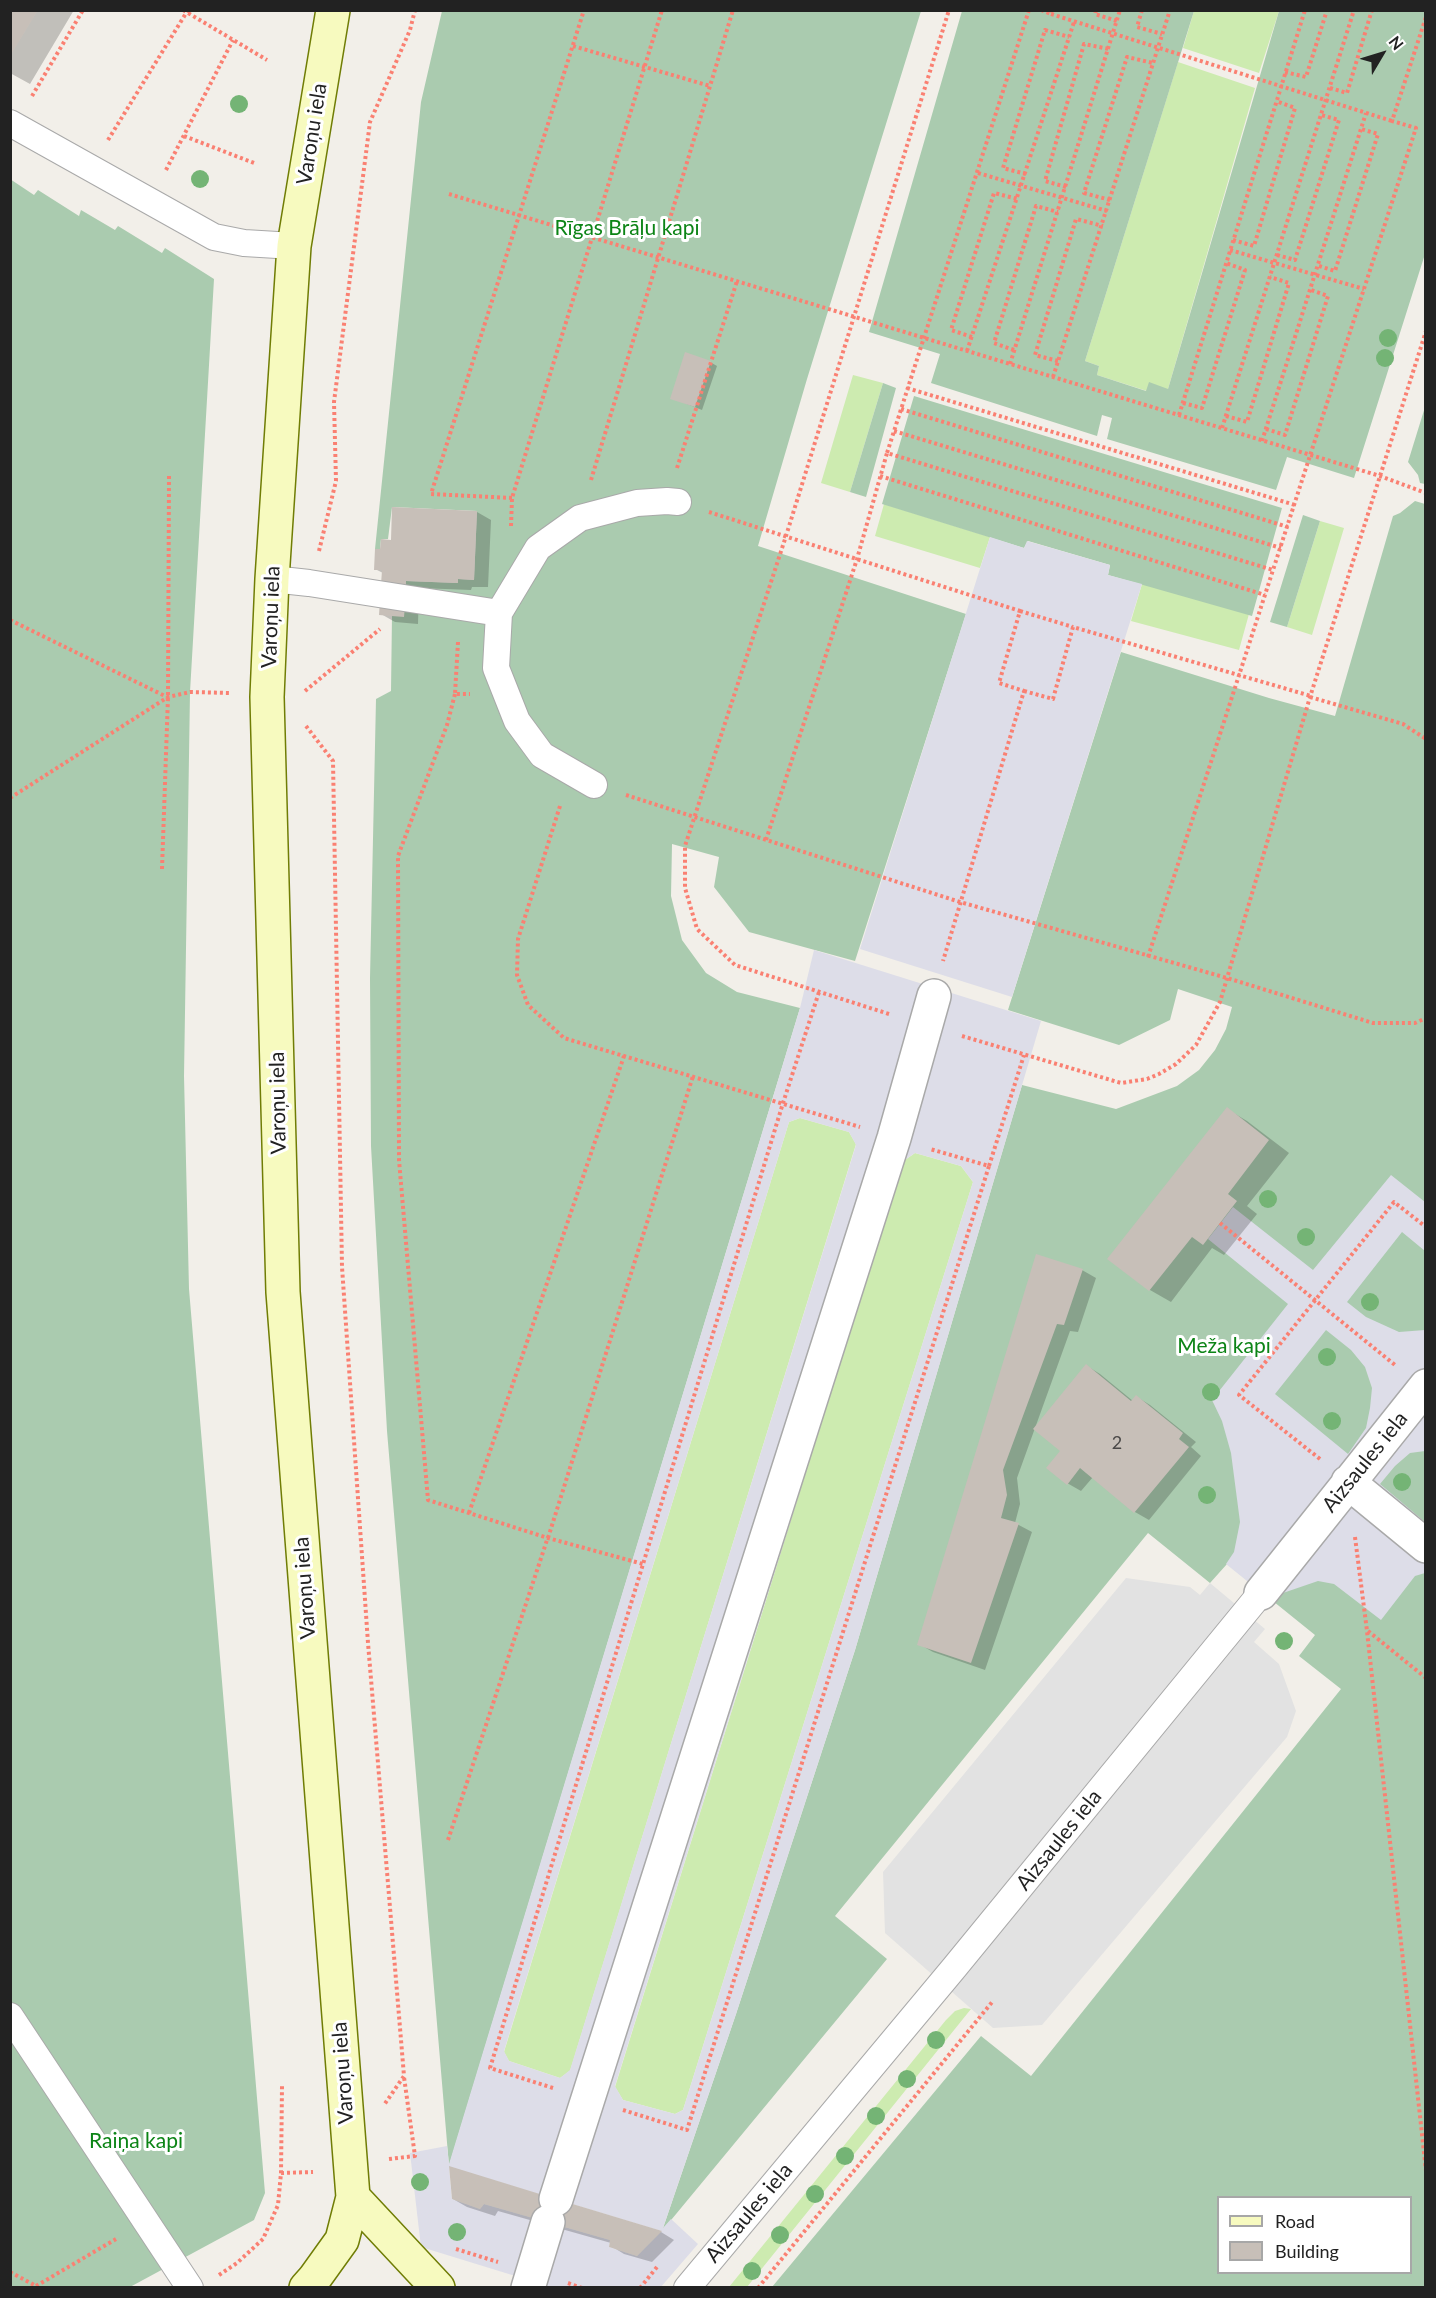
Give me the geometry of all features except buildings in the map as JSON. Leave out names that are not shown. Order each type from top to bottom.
[{"type":"street","name":"Varoņu iela","points":[[306,2288],[342,2240],[353,2197],[283,1292],[267,697],[272,579],[294,246],[333,10]]},
{"type":"street","points":[[530,2280],[894,1138],[930,1011]]},
{"type":"street","name":"Aizsaules iela","points":[[1261,1593],[1425,1388]]},
{"type":"street","points":[[1348,1482],[1425,1546]]},
{"type":"street","points":[[353,2197],[438,2288]]},
{"type":"lane","points":[[13,124],[214,237],[244,243],[294,246]]},
{"type":"lane","points":[[594,785],[542,755],[517,721],[496,668],[499,613],[538,548],[580,518],[637,503],[672,501]]},
{"type":"lane","points":[[272,579],[460,605],[499,613]]},
{"type":"lane","name":"Aizsaules iela","points":[[687,2288],[962,1959],[1261,1593]]},
{"type":"lane","points":[[10,2016],[146,2221],[200,2284]]},
{"type":"path","points":[[13,124],[83,10]]},
{"type":"path","points":[[309,583],[336,481],[334,402],[370,122],[410,30],[415,10]]},
{"type":"path","points":[[512,498],[431,494],[584,10]]},
{"type":"path","points":[[538,548],[510,525],[512,498],[662,10]]},
{"type":"path","points":[[580,518],[733,10]]},
{"type":"path","points":[[949,10],[786,536],[685,846],[685,888],[697,928],[735,965],[819,992],[930,1011],[1024,1055],[1120,1083],[1147,1078],[1176,1064],[1196,1045],[1220,1002],[1311,696],[1425,331]]},
{"type":"path","points":[[766,840],[857,559],[907,388],[1029,10]]},
{"type":"path","points":[[1041,10],[1416,128],[1148,957]]},
{"type":"path","points":[[1096,10],[1095,14],[1117,21]]},
{"type":"path","points":[[1010,364],[1120,10]]},
{"type":"path","points":[[1142,10],[1137,27],[1162,34]]},
{"type":"path","points":[[1053,377],[1170,10]]},
{"type":"path","points":[[1179,415],[1305,10]]},
{"type":"path","points":[[1285,72],[1306,77],[1327,10]]},
{"type":"path","points":[[1222,428],[1354,10]]},
{"type":"path","points":[[1330,88],[1347,93],[1372,10]]},
{"type":"path","points":[[91,168],[186,11],[267,60]]},
{"type":"path","points":[[1392,121],[1425,17]]},
{"type":"path","points":[[967,351],[1074,22]]},
{"type":"path","points":[[1026,174],[1003,168],[1041,42],[1045,30],[1070,37]]},
{"type":"path","points":[[150,201],[233,40]]},
{"type":"path","points":[[1066,187],[1045,181],[1084,44],[1109,49]]},
{"type":"path","points":[[573,46],[710,86]]},
{"type":"path","points":[[1110,200],[1084,193],[1127,57],[1153,63]]},
{"type":"path","points":[[1233,240],[1254,246],[1295,108],[1276,101]]},
{"type":"path","points":[[1263,441],[1366,113]]},
{"type":"path","points":[[1277,255],[1295,260],[1302,238],[1339,120],[1321,115]]},
{"type":"path","points":[[1318,266],[1335,271],[1375,146],[1378,134],[1361,129]]},
{"type":"path","points":[[184,135],[254,163]]},
{"type":"path","points":[[978,173],[1107,211]]},
{"type":"path","points":[[972,337],[951,330],[994,193],[1018,199]]},
{"type":"path","points":[[449,194],[1380,476],[1425,493]]},
{"type":"path","points":[[1014,350],[994,343],[1036,206],[1058,212]]},
{"type":"path","points":[[1058,361],[1035,355],[1076,219],[1103,226]]},
{"type":"path","points":[[1230,249],[1364,289]]},
{"type":"path","points":[[1183,403],[1202,408],[1245,270],[1226,263]]},
{"type":"path","points":[[1226,416],[1247,422],[1289,283],[1270,277]]},
{"type":"path","points":[[672,501],[738,281]]},
{"type":"path","points":[[1266,429],[1285,435],[1328,296],[1311,290]]},
{"type":"path","points":[[907,388],[1295,505]]},
{"type":"path","points":[[901,409],[1288,527]]},
{"type":"path","points":[[894,431],[1281,548]]},
{"type":"path","points":[[887,453],[1273,570]]},
{"type":"path","points":[[162,869],[168,697],[169,476]]},
{"type":"path","points":[[880,476],[1265,595]]},
{"type":"path","points":[[704,510],[1020,611],[1403,724],[1425,739]]},
{"type":"path","points":[[303,682],[302,694],[386,624],[392,609],[403,598]]},
{"type":"path","points":[[1020,611],[999,683],[1023,692],[1053,699],[1073,627]]},
{"type":"path","points":[[10,620],[168,697]]},
{"type":"path","points":[[10,798],[168,697],[190,692],[219,692],[267,697]]},
{"type":"path","points":[[943,963],[1023,692]]},
{"type":"path","points":[[455,694],[447,725],[398,856],[399,1160],[428,1500],[548,1538],[643,1564]]},
{"type":"path","points":[[301,718],[333,761],[342,1267],[368,1643],[404,2076],[415,2156],[378,2160]]},
{"type":"path","points":[[571,772],[518,939],[517,975],[528,1005],[564,1038],[783,1103],[819,992]]},
{"type":"path","points":[[620,793],[960,902],[1227,978],[1373,1023],[1415,1023],[1425,1018]]},
{"type":"path","points":[[989,1166],[1024,1055]]},
{"type":"path","points":[[469,1513],[624,1056]]},
{"type":"path","points":[[448,1840],[548,1538],[693,1076]]},
{"type":"path","points":[[1425,1227],[1394,1202],[1239,1395],[1348,1482],[1367,1631],[1425,2171]]},
{"type":"path","points":[[1220,1223],[1425,1388]]},
{"type":"path","points":[[1367,1631],[1425,1678]]},
{"type":"path","points":[[758,2288],[993,2001]]},
{"type":"path","points":[[381,2110],[404,2076]]},
{"type":"path","points":[[200,2284],[237,2263],[263,2239],[278,2205],[281,2174],[282,2086]]},
{"type":"path","points":[[281,2174],[323,2172]]},
{"type":"path","points":[[10,2272],[37,2287],[146,2221]]},
{"type":"path","points":[[449,2247],[530,2280],[582,2288]]},
{"type":"green space","name":"Rīgas Brāļu kapi","points":[[442,11],[921,11],[758,546],[966,614],[855,961],[749,932],[714,887],[719,857],[672,844],[671,896],[682,940],[706,973],[737,992],[800,1008],[449,2166],[387,1431],[371,1146],[370,978],[376,699],[391,691],[392,615],[404,616],[406,581],[457,583],[458,579],[474,580],[477,511],[392,507],[388,539],[381,539],[380,549],[375,549],[421,102]]},
{"type":"green space","points":[[962,11],[1194,11],[1085,361],[1099,366],[1097,375],[1146,391],[1149,382],[1168,389],[1279,11],[1425,11],[1425,254],[1354,478],[1287,457],[1276,490],[1107,439],[1112,418],[1102,415],[1097,436],[931,383],[940,354],[869,332]]},
{"type":"green space","points":[[1194,11],[1279,11],[1259,73],[1183,48]]},
{"type":"green space","points":[[1178,62],[1255,88],[1168,389],[1147,391],[1097,375],[1099,366],[1085,361]]},
{"type":"green space","name":"Raiņa kapi","points":[[10,179],[34,195],[38,190],[79,216],[81,210],[115,230],[118,226],[162,253],[165,248],[214,279],[190,692],[184,1076],[189,1289],[265,2193],[254,2220],[130,2287],[11,2287]]},
{"type":"green space","points":[[853,375],[883,383],[850,492],[821,483]]},
{"type":"green space","points":[[883,383],[896,388],[866,497],[850,492]]},
{"type":"green space","points":[[914,396],[1282,508],[1252,616],[1108,575],[1110,565],[1028,541],[1024,548],[882,504]]},
{"type":"green space","points":[[1425,407],[1425,484],[1420,483],[1418,475],[1408,462]]},
{"type":"green space","name":"Meža kapi","points":[[1415,501],[1425,504],[1425,2287],[772,2287],[981,2036],[1031,2076],[1341,1689],[1299,1656],[1315,1635],[1227,1564],[1210,1583],[1148,1533],[835,1916],[887,1959],[662,2231],[736,2014],[855,1650],[1022,1085],[1116,1109],[1177,1086],[1199,1070],[1215,1050],[1226,1029],[1232,1007],[1178,989],[1170,1020],[1119,1045],[1008,1010],[1121,652],[1335,716],[1393,516]]},
{"type":"green space","points":[[884,504],[990,537],[980,568],[875,536]]},
{"type":"green space","points":[[1303,515],[1320,521],[1287,627],[1270,622]]},
{"type":"green space","points":[[1320,521],[1344,528],[1312,635],[1287,627]]},
{"type":"green space","points":[[1142,584],[1249,614],[1239,650],[1131,621]]},
{"type":"green space","points":[[800,1118],[849,1132],[856,1144],[570,2071],[560,2078],[509,2061],[504,2052],[789,1122]]},
{"type":"green space","points":[[915,1153],[961,1166],[973,1182],[683,2110],[675,2114],[623,2100],[615,2087],[902,1162]]},
{"type":"green space","points":[[964,2008],[971,2009],[747,2287],[729,2287],[946,2020],[955,2011]]},
{"type":"shaded area","points":[[990,537],[1024,548],[1027,541],[1110,565],[1108,575],[1142,584],[1012,997],[860,949]]},
{"type":"shaded area","points":[[814,950],[1041,1021],[855,1650],[736,2014],[663,2228],[671,2219],[698,2244],[660,2288],[551,2287],[421,2247],[410,2153],[447,2146],[449,2164],[800,1008]],"holes":[[[800,1118],[849,1132],[856,1145],[570,2070],[560,2078],[509,2061],[504,2051],[789,1122]],[[915,1153],[961,1166],[973,1182],[683,2110],[675,2114],[623,2100],[615,2086],[902,1162]],[[449,2167],[661,2231],[637,2256],[609,2247],[610,2240],[484,2204],[480,2209],[452,2199]]]},
{"type":"shaded area","points":[[1391,1175],[1425,1202],[1425,1251],[1402,1232],[1347,1302],[1366,1317],[1399,1332],[1425,1330],[1425,1451],[1410,1453],[1380,1484],[1425,1522],[1425,1573],[1415,1576],[1381,1620],[1334,1584],[1318,1581],[1283,1593],[1273,1602],[1226,1564],[1234,1552],[1240,1522],[1231,1453],[1222,1421],[1212,1400],[1288,1304],[1208,1239],[1233,1207],[1313,1270]],"holes":[[[1326,1330],[1351,1350],[1365,1367],[1372,1388],[1366,1428],[1348,1454],[1275,1394]]]},
{"type":"shaded area","points":[[1126,1578],[1190,1587],[1200,1595],[1210,1583],[1265,1629],[1254,1642],[1279,1664],[1296,1711],[1287,1737],[1042,2025],[993,2028],[885,1933],[883,1872]]}]
